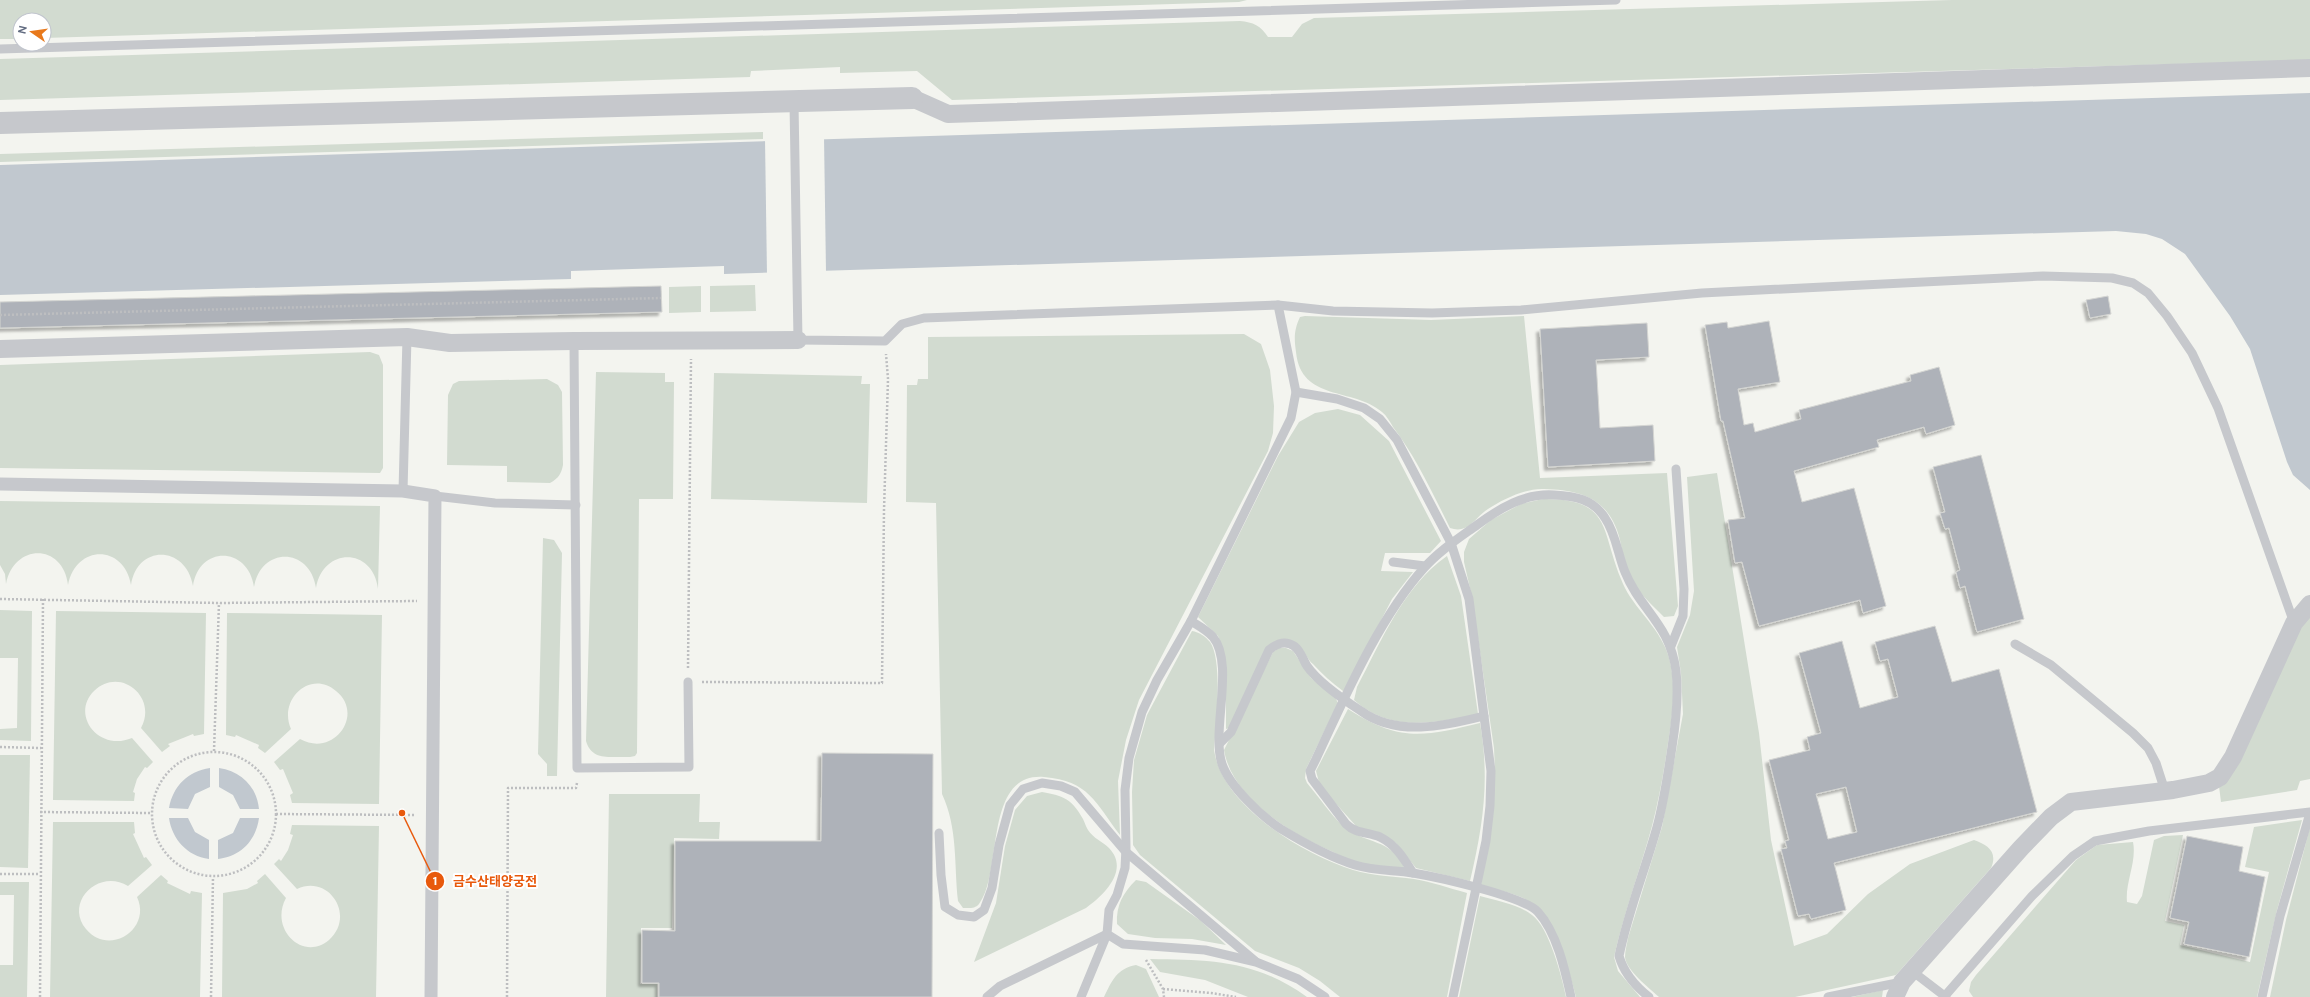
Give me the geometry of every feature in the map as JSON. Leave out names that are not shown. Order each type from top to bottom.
[{"type":"street","points":[[0,123],[912,98],[948,114],[2310,68]]},
{"type":"street","points":[[0,349],[407,337],[450,343],[574,340],[798,340]]},
{"type":"street","points":[[0,484],[403,491],[435,496],[431,997]]},
{"type":"street","points":[[1903,983],[2021,848],[2051,817],[2071,802],[2165,791],[2209,783],[2220,777],[2233,757],[2294,623],[2310,604]]},
{"type":"lane","points":[[0,49],[1616,0]]},
{"type":"lane","points":[[794,102],[798,340],[885,341],[902,324],[924,318],[1278,305],[1333,310],[1432,313],[1521,310],[1702,293],[2035,277],[2112,278],[2133,283],[2148,293],[2167,316],[2192,353],[2218,408],[2294,623]]},
{"type":"lane","points":[[1081,997],[1107,934],[1109,910],[1117,895],[1126,852],[1125,790],[1129,758],[1142,712],[1157,680],[1191,621],[1291,418],[1296,392],[1278,305]]},
{"type":"lane","points":[[403,491],[407,337]]},
{"type":"lane","points":[[574,340],[577,768],[689,767],[688,682]]},
{"type":"lane","points":[[1296,392],[1337,399],[1364,408],[1380,419],[1397,440],[1451,543],[1469,599],[1491,771],[1490,806],[1486,841],[1453,997]]},
{"type":"lane","points":[[1671,646],[1683,616],[1684,589],[1676,469]]},
{"type":"lane","points":[[1413,874],[1394,846],[1379,837],[1352,830],[1312,779],[1310,771],[1345,699],[1396,604],[1425,566],[1451,543],[1490,516],[1518,500],[1542,494],[1582,498],[1594,505],[1605,518],[1614,537],[1629,582],[1658,622],[1671,646],[1676,672],[1677,712],[1667,779],[1657,826],[1619,956],[1622,968],[1640,990],[1649,997]]},
{"type":"lane","points":[[435,496],[495,503],[576,505]]},
{"type":"lane","points":[[1393,562],[1425,566]]},
{"type":"lane","points":[[1191,621],[1208,631],[1215,639],[1219,650],[1222,668],[1220,743],[1222,764],[1229,777],[1247,800],[1276,825],[1304,843],[1355,865],[1377,870],[1413,874],[1475,888],[1527,905],[1537,911],[1552,934],[1571,997]]},
{"type":"lane","points":[[1220,743],[1231,732],[1269,650],[1276,644],[1286,643],[1294,646],[1308,667],[1345,699],[1370,717],[1388,725],[1436,727],[1484,716]]},
{"type":"lane","points":[[2015,644],[2051,665],[2133,733],[2148,748],[2156,763],[2165,791]]},
{"type":"lane","points":[[939,833],[941,875],[945,906],[958,915],[974,917],[984,910],[992,888],[1000,844],[1010,805],[1023,790],[1042,783],[1061,786],[1075,792],[1126,852],[1256,962]]},
{"type":"lane","points":[[1828,997],[1903,983],[1945,997],[2032,896],[2073,856],[2095,841],[2149,831],[2310,813],[2280,916],[2262,997]]},
{"type":"lane","points":[[1107,934],[1123,944],[1205,950],[1256,962],[1298,979],[1325,997]]},
{"type":"lane","points":[[987,997],[1000,986],[1107,934]]},
{"type":"path","points":[[0,316],[661,298]]},
{"type":"path","points":[[691,341],[688,682],[882,683],[884,510],[888,379],[885,341]]},
{"type":"path","points":[[0,599],[219,603],[434,601]]},
{"type":"path","points":[[40,997],[40,812],[43,599]]},
{"type":"path","points":[[214,751],[219,603]]},
{"type":"path","points":[[0,747],[41,748]]},
{"type":"path","points":[[214,751],[241,758],[253,765],[270,787],[276,814],[270,842],[257,858],[240,871],[214,877],[200,875],[174,863],[157,841],[151,814],[158,786],[175,765],[200,753],[214,751]]},
{"type":"path","points":[[507,997],[508,788],[576,788],[577,768]]},
{"type":"path","points":[[40,812],[151,814]]},
{"type":"path","points":[[276,814],[433,815]]},
{"type":"path","points":[[0,874],[40,874]]},
{"type":"path","points":[[211,997],[214,877]]},
{"type":"path","points":[[1137,946],[1163,989],[1164,997]]},
{"type":"path","points":[[1163,989],[1212,992],[1236,997]]},
{"type":"shaded area","points":[[0,0],[1247,0],[1239,2],[52,38],[52,12],[12,12],[12,39],[0,39]]},
{"type":"shaded area","points":[[1952,0],[2310,0],[2310,60],[952,100],[917,71],[840,73],[840,67],[751,71],[750,77],[0,100],[0,59],[1240,21],[1249,22],[1256,25],[1268,37],[1292,37],[1302,24],[1314,18]]},
{"type":"shaded area","points":[[2310,93],[2310,490],[2293,475],[2287,462],[2250,349],[2230,316],[2185,254],[2162,239],[2146,234],[2116,231],[724,274],[724,266],[571,271],[571,279],[0,295],[0,165]]},
{"type":"shaded area","points":[[763,132],[763,139],[0,162],[0,154]]},
{"type":"shaded area","points":[[755,285],[756,311],[710,312],[710,286]]},
{"type":"shaded area","points":[[701,286],[701,312],[669,313],[669,287]]},
{"type":"shaded area","points":[[1524,316],[1540,478],[1667,473],[1678,606],[1674,616],[1664,617],[1635,586],[1624,561],[1620,540],[1615,526],[1609,515],[1602,506],[1582,495],[1544,489],[1522,492],[1494,505],[1485,511],[1473,523],[1463,529],[1450,528],[1417,463],[1387,417],[1370,404],[1330,391],[1307,379],[1300,368],[1295,342],[1298,322],[1300,317],[1431,320]]},
{"type":"shaded area","points":[[1244,334],[1261,344],[1270,370],[1274,406],[1273,433],[1268,451],[1139,700],[1126,740],[1118,781],[1120,835],[1097,803],[1081,788],[1059,779],[1044,777],[1025,780],[1011,791],[1003,807],[986,890],[976,907],[963,908],[958,901],[951,820],[942,794],[936,503],[906,502],[907,385],[917,385],[918,379],[928,379],[928,337]]},
{"type":"shaded area","points":[[370,352],[379,355],[383,365],[383,468],[380,473],[0,468],[0,365]]},
{"type":"shaded area","points":[[596,372],[665,373],[665,382],[674,382],[673,499],[639,499],[637,753],[635,756],[630,757],[610,757],[598,755],[589,748],[586,741]]},
{"type":"shaded area","points":[[714,373],[862,376],[861,384],[870,384],[867,503],[711,499]]},
{"type":"shaded area","points":[[547,379],[558,385],[562,392],[563,465],[556,479],[550,483],[507,482],[507,466],[447,465],[448,395],[453,384],[459,381]]},
{"type":"shaded area","points":[[1338,409],[1360,415],[1389,441],[1441,541],[1430,553],[1385,553],[1381,571],[1413,572],[1392,599],[1346,688],[1343,691],[1331,682],[1310,661],[1298,645],[1284,640],[1275,642],[1267,647],[1229,728],[1226,729],[1226,692],[1223,649],[1218,636],[1198,617],[1278,456],[1299,422],[1315,413]]},
{"type":"shaded area","points":[[1717,473],[1759,733],[1771,840],[1794,946],[1827,934],[1868,894],[1910,864],[1974,840],[1984,844],[1992,853],[1993,862],[1991,868],[1896,975],[1795,997],[1659,997],[1634,973],[1626,962],[1625,955],[1628,938],[1662,827],[1683,714],[1681,673],[1677,647],[1690,615],[1694,591],[1687,477]]},
{"type":"shaded area","points":[[1543,499],[1565,500],[1581,504],[1592,511],[1600,520],[1625,588],[1630,597],[1655,629],[1665,647],[1672,670],[1673,707],[1659,795],[1652,826],[1622,924],[1614,957],[1618,971],[1640,997],[1576,997],[1565,959],[1553,931],[1538,909],[1530,902],[1519,896],[1481,885],[1495,771],[1494,748],[1472,597],[1464,562],[1464,552],[1469,539],[1491,520],[1521,504]]},
{"type":"shaded area","points":[[0,501],[380,506],[378,589],[374,575],[367,565],[358,559],[348,557],[337,559],[328,565],[320,575],[316,588],[312,575],[305,565],[296,559],[285,557],[275,558],[266,564],[258,574],[254,587],[250,574],[243,564],[234,558],[224,556],[213,557],[204,563],[197,573],[193,586],[189,573],[181,563],[172,557],[162,555],[151,556],[142,562],[135,572],[131,585],[127,572],[119,562],[110,556],[100,554],[90,556],[80,562],[73,572],[68,585],[64,571],[57,561],[48,555],[38,553],[28,555],[18,561],[11,571],[6,584],[5,574],[0,565]]},
{"type":"shaded area","points":[[543,538],[554,540],[562,553],[557,776],[547,776],[547,764],[538,754]]},
{"type":"shaded area","points":[[1447,556],[1461,596],[1478,714],[1446,720],[1414,723],[1383,717],[1368,710],[1354,700],[1357,687],[1385,633],[1406,599],[1418,583]]},
{"type":"shaded area","points":[[0,610],[32,611],[31,741],[0,740],[0,729],[17,728],[18,658],[0,658]]},
{"type":"shaded area","points":[[56,611],[206,613],[204,734],[194,736],[193,734],[168,744],[170,746],[162,752],[141,728],[145,716],[144,706],[140,696],[134,688],[115,682],[104,684],[94,691],[87,700],[85,710],[87,720],[92,729],[99,736],[109,740],[120,741],[132,738],[153,762],[147,768],[145,767],[137,779],[133,792],[135,793],[134,801],[53,800]]},
{"type":"shaded area","points":[[227,613],[382,615],[379,804],[292,803],[290,795],[293,793],[283,769],[280,770],[274,762],[300,739],[312,743],[324,743],[334,738],[342,731],[346,721],[347,711],[344,700],[336,691],[326,685],[316,684],[307,686],[299,691],[293,698],[289,708],[288,718],[291,729],[265,753],[258,748],[259,745],[236,735],[235,737],[226,735]]},
{"type":"shaded area","points":[[2310,613],[2310,779],[2300,781],[2297,790],[2221,802],[2219,786],[2293,638]]},
{"type":"shaded area","points":[[1192,631],[1206,638],[1210,642],[1214,651],[1218,678],[1218,694],[1214,750],[1220,771],[1232,790],[1248,808],[1289,840],[1333,863],[1361,872],[1421,880],[1467,893],[1447,997],[1340,997],[1320,981],[1299,968],[1255,951],[1140,855],[1133,845],[1132,792],[1134,760],[1147,715]]},
{"type":"shaded area","points":[[1279,648],[1286,648],[1293,651],[1311,678],[1335,697],[1338,703],[1306,769],[1305,778],[1307,783],[1343,826],[1351,832],[1385,846],[1399,859],[1405,869],[1356,862],[1315,843],[1281,824],[1265,812],[1238,784],[1229,767],[1224,750],[1273,652]]},
{"type":"shaded area","points":[[1348,709],[1366,720],[1382,727],[1397,732],[1412,734],[1442,731],[1480,723],[1483,744],[1485,784],[1484,803],[1482,822],[1470,881],[1416,868],[1396,843],[1380,834],[1357,827],[1320,786],[1316,771]]},
{"type":"shaded area","points":[[0,755],[30,755],[28,868],[0,867]]},
{"type":"shaded area","points":[[210,768],[210,787],[195,794],[188,809],[169,808],[178,786],[188,776],[195,772]]},
{"type":"shaded area","points":[[219,768],[241,776],[246,781],[255,794],[259,809],[240,809],[233,795],[219,787]]},
{"type":"shaded area","points":[[1042,792],[1062,797],[1075,807],[1090,833],[1109,848],[1115,856],[1117,865],[1116,873],[1107,889],[1086,908],[974,962],[996,903],[1005,846],[1015,810],[1027,796]]},
{"type":"shaded area","points":[[609,794],[700,794],[699,822],[720,822],[719,839],[674,838],[672,928],[641,928],[640,984],[657,984],[657,997],[606,997]]},
{"type":"shaded area","points":[[169,818],[188,818],[195,832],[209,840],[209,859],[194,854],[182,845],[173,833]]},
{"type":"shaded area","points":[[240,818],[259,818],[251,841],[233,855],[218,859],[218,840],[233,833]]},
{"type":"shaded area","points":[[2302,820],[2277,910],[2257,997],[1973,997],[1969,991],[1971,982],[1976,975],[2076,860],[2097,845],[2133,842],[2134,850],[2127,902],[2137,904],[2142,896],[2154,840],[2164,836],[2183,835],[2165,921],[2184,925],[2180,945],[2250,962],[2269,872],[2245,867],[2254,827]]},
{"type":"shaded area","points":[[53,822],[134,822],[135,833],[133,834],[144,858],[146,857],[152,865],[128,886],[117,882],[106,881],[96,885],[88,891],[82,899],[79,908],[80,919],[86,929],[95,937],[106,940],[116,940],[126,936],[134,929],[139,919],[140,909],[137,897],[161,875],[168,881],[167,883],[190,894],[191,891],[202,893],[200,997],[50,997]]},
{"type":"shaded area","points":[[292,825],[379,826],[376,997],[222,997],[223,893],[247,889],[258,883],[257,881],[265,874],[286,898],[282,910],[282,921],[285,931],[291,939],[299,945],[309,947],[319,946],[329,940],[337,930],[340,920],[339,909],[335,900],[328,892],[319,887],[309,886],[297,889],[274,864],[279,859],[281,861],[288,850],[293,835],[290,834]]},
{"type":"shaded area","points":[[2310,827],[2310,997],[2270,997],[2286,920]]},
{"type":"shaded area","points":[[1136,880],[1146,882],[1201,921],[1226,945],[1192,939],[1155,938],[1128,934],[1117,924],[1117,917],[1121,900]]},
{"type":"shaded area","points":[[0,882],[29,882],[27,997],[0,997],[0,965],[13,965],[14,895],[0,895]]},
{"type":"shaded area","points":[[1480,896],[1520,908],[1532,915],[1538,921],[1544,930],[1554,953],[1566,997],[1459,997]]},
{"type":"shaded area","points":[[1150,959],[1193,960],[1232,964],[1270,976],[1307,997],[1248,997],[1205,980],[1160,972]]},
{"type":"shaded area","points":[[1136,965],[1146,969],[1159,997],[1104,997],[1112,981],[1119,973],[1124,969]]},
{"type":"shaded area","points":[[1883,990],[1882,997],[1852,997]]},
{"type":"pier","points":[[824,137],[826,273],[767,275],[765,139]]},
{"type":"building","points":[[661,286],[662,312],[0,328],[0,302]]},
{"type":"building","points":[[2108,296],[2111,314],[2090,318],[2086,300]]},
{"type":"building","points":[[1769,321],[1780,382],[1738,389],[1744,425],[1753,423],[1755,432],[1801,419],[1799,410],[1911,381],[1910,375],[1939,367],[1955,425],[1926,434],[1924,427],[1877,440],[1879,447],[1794,471],[1802,502],[1854,488],[1886,606],[1863,613],[1860,600],[1759,626],[1742,562],[1735,563],[1728,520],[1745,518],[1723,421],[1721,421],[1705,325],[1727,322],[1728,328]]},
{"type":"building","points":[[1647,323],[1649,357],[1596,360],[1600,428],[1653,425],[1655,461],[1548,467],[1540,329]]},
{"type":"building","points":[[1981,455],[2024,619],[1977,632],[1965,586],[1960,588],[1956,572],[1960,570],[1949,528],[1945,529],[1940,513],[1945,512],[1933,467]]},
{"type":"building","points":[[1935,626],[1952,682],[1999,669],[2037,812],[1834,863],[1846,910],[1811,919],[1809,914],[1798,916],[1781,849],[1787,848],[1785,841],[1789,840],[1769,760],[1810,750],[1807,737],[1821,733],[1799,653],[1842,641],[1860,708],[1898,697],[1888,659],[1880,661],[1875,642]],"holes":[[[1846,787],[1857,832],[1828,839],[1816,794]]]},
{"type":"building","points":[[822,753],[933,754],[932,997],[659,997],[659,983],[642,983],[642,930],[675,931],[675,841],[821,841]]},
{"type":"building","points":[[2187,836],[2243,847],[2239,871],[2265,877],[2249,957],[2184,944],[2189,922],[2170,918]]},
{"type":"place","name":"금수산태양궁전","points":[[402,813]]}]
